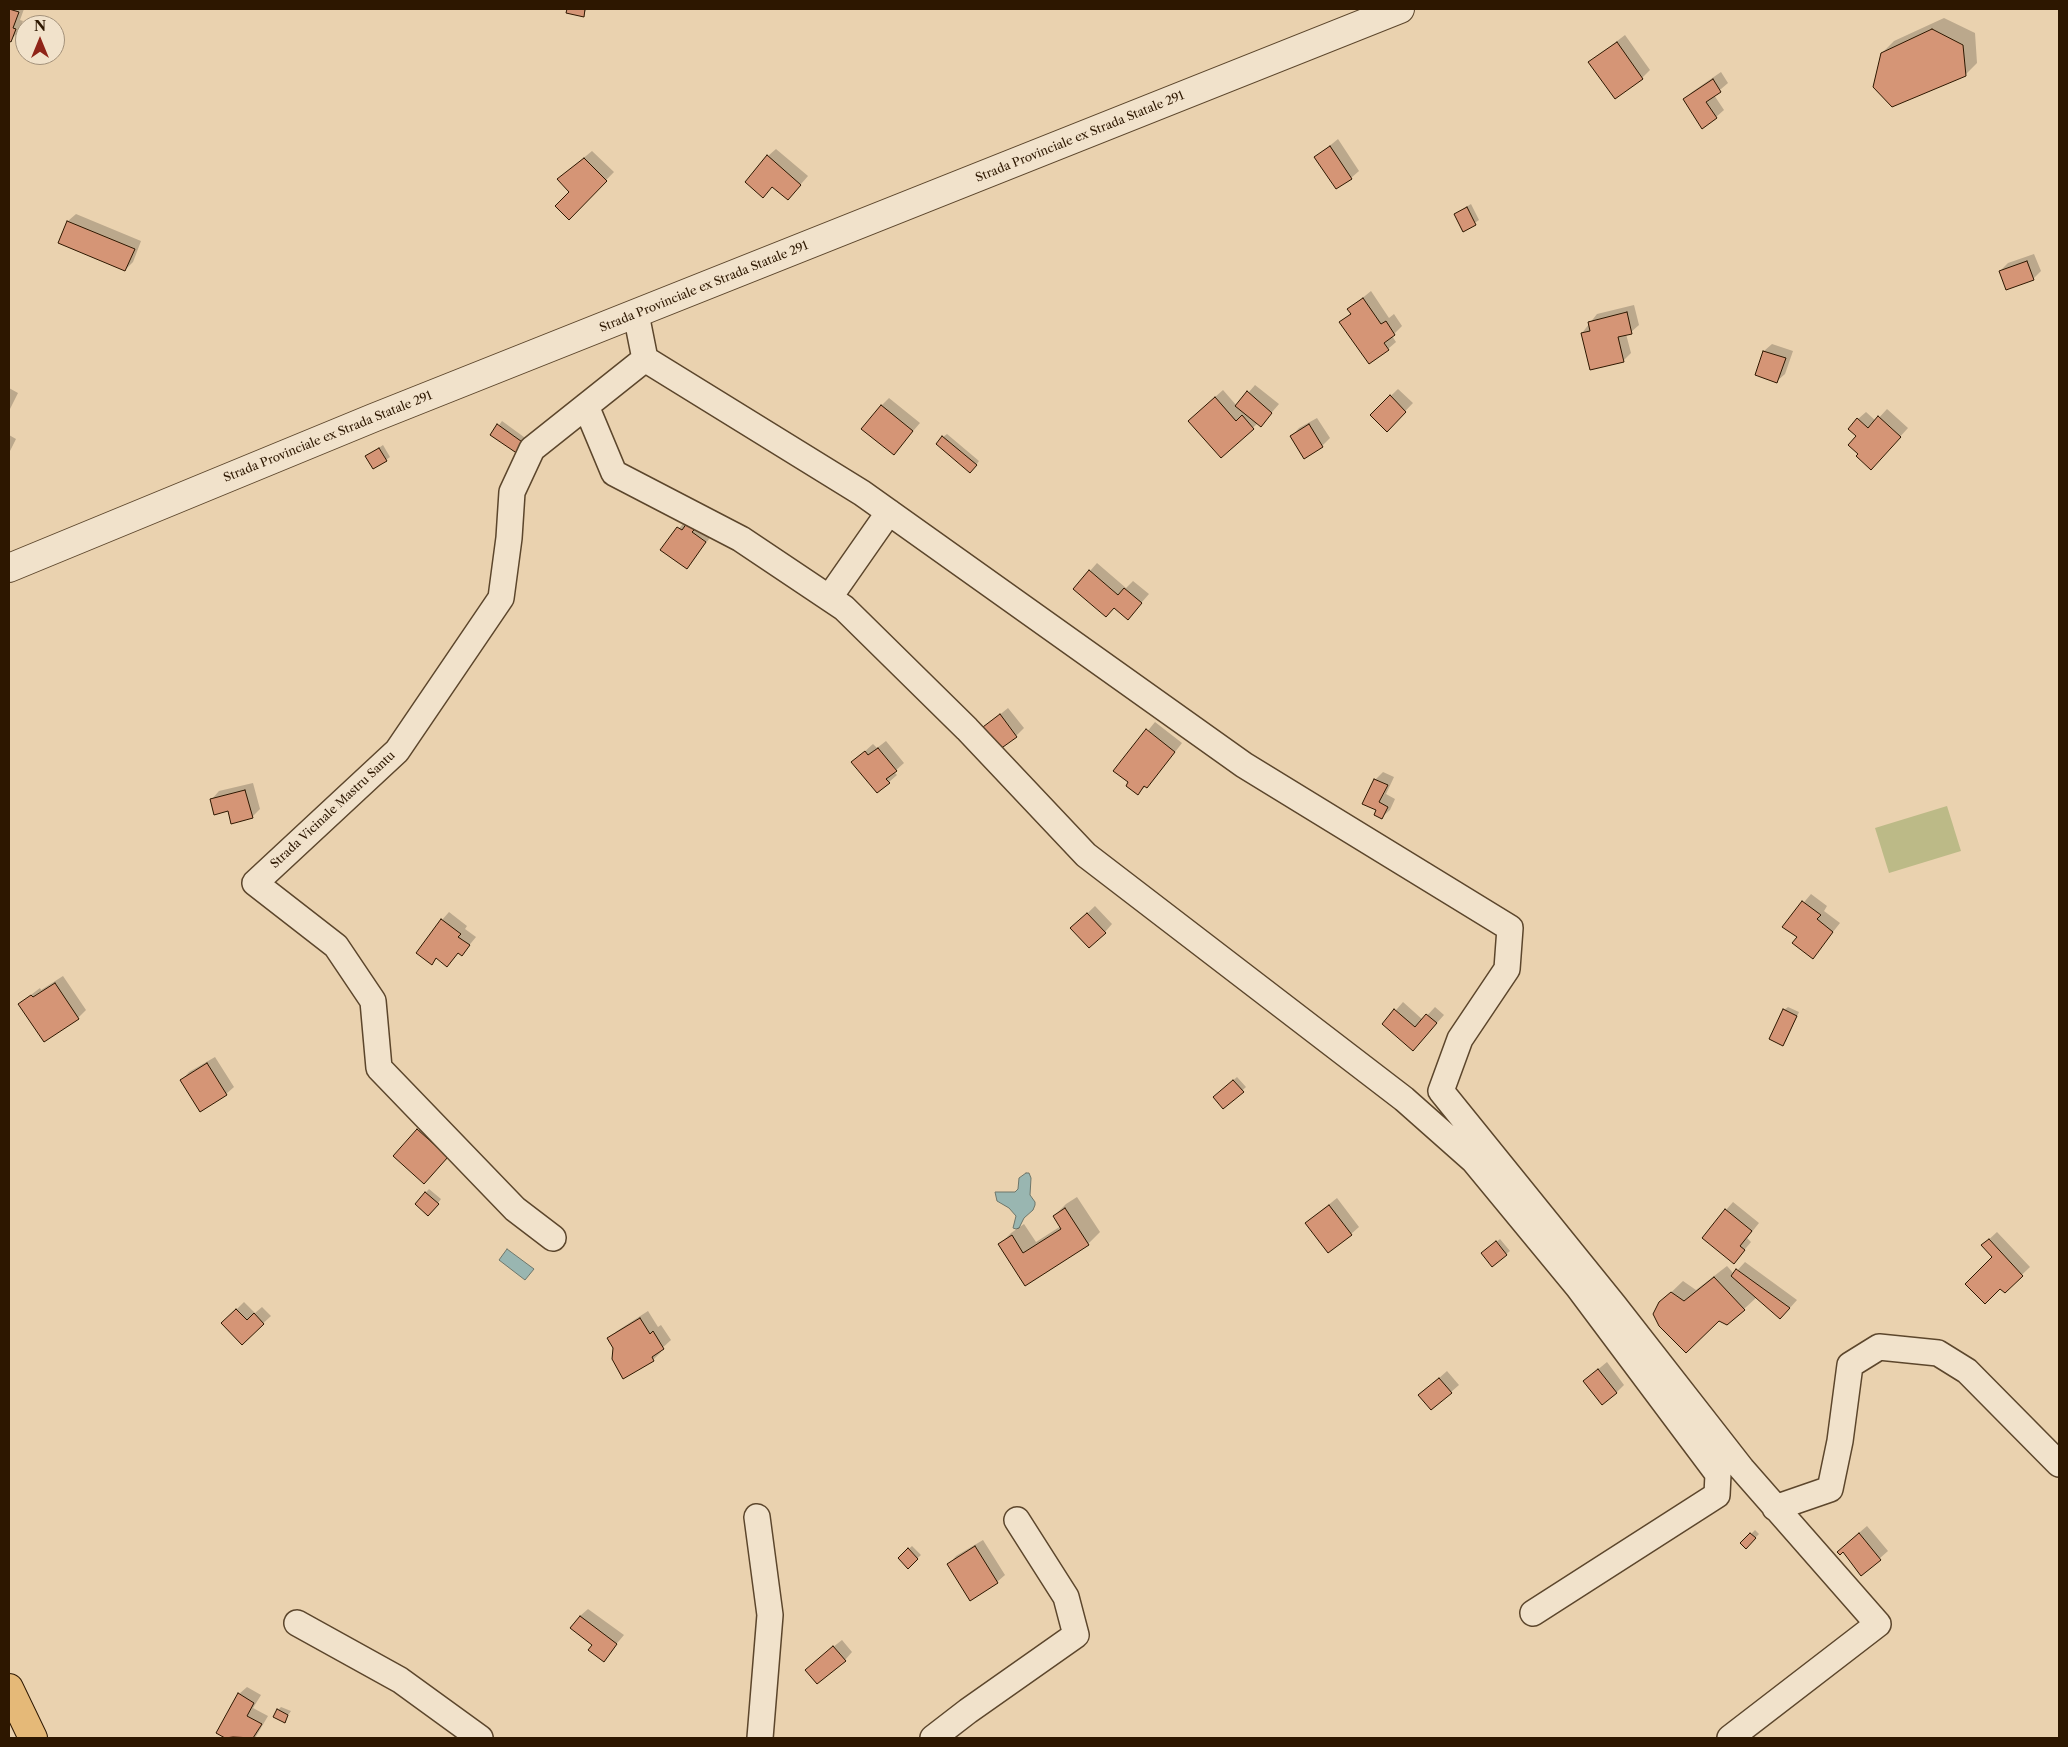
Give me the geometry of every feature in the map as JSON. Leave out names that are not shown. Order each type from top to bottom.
[{"type":"highway","points":[[9,1688],[33,1738]]},
{"type":"street","name":"Strada Provinciale ex Strada Statale 291","points":[[9,568],[373,418],[1400,9]]},
{"type":"street","points":[[636,314],[645,360],[862,493],[1244,765],[1510,928],[1507,969],[1460,1039],[1441,1091],[1614,1304],[1742,1469],[1878,1624],[1730,1738]]},
{"type":"street","name":"Strada Vicinale Mastru Santu","points":[[553,1238],[515,1208],[379,1068],[373,1001],[336,946],[255,883],[396,750],[500,598],[509,538],[512,492],[532,449],[645,360]]},
{"type":"street","points":[[586,406],[614,473],[741,539],[844,608],[967,729],[1086,855],[1404,1100],[1474,1161],[1578,1287],[1718,1474],[1717,1496],[1533,1613]]},
{"type":"street","points":[[829,598],[889,512]]},
{"type":"street","points":[[1775,1508],[1830,1489],[1840,1441],[1850,1366],[1879,1347],[1938,1353],[1967,1371],[2059,1464]]},
{"type":"street","points":[[757,1517],[770,1615],[760,1738]]},
{"type":"street","points":[[933,1738],[1076,1635],[1066,1598],[1017,1520]]},
{"type":"street","points":[[297,1623],[400,1680],[480,1738]]},
{"type":"shaded area","points":[[1947,806],[1961,851],[1889,873],[1875,828]]},
{"type":"water","points":[[1029,1173],[1031,1178],[1030,1195],[1035,1205],[1033,1210],[1024,1218],[1019,1228],[1016,1229],[1013,1228],[1016,1216],[1009,1208],[997,1201],[995,1192],[1015,1192],[1018,1189],[1019,1178]]},
{"type":"water","points":[[507,1249],[534,1269],[525,1280],[499,1260]]},
{"type":"building","points":[[9,9],[19,12],[18,15],[15,15],[13,28],[15,32],[11,42],[9,41]]},
{"type":"building","points":[[567,9],[585,9],[584,17],[566,13]]},
{"type":"building","points":[[1932,29],[1963,45],[1966,76],[1892,107],[1873,87],[1881,53]]},
{"type":"building","points":[[1617,42],[1643,79],[1615,99],[1588,62]]},
{"type":"building","points":[[1713,79],[1721,92],[1706,102],[1717,118],[1702,129],[1683,99]]},
{"type":"building","points":[[1330,146],[1352,179],[1336,189],[1314,157]]},
{"type":"building","points":[[767,155],[801,185],[788,200],[772,187],[763,198],[745,182]]},
{"type":"building","points":[[584,158],[607,181],[569,220],[555,206],[569,192],[557,179]]},
{"type":"building","points":[[1467,207],[1476,225],[1463,232],[1454,214]]},
{"type":"building","points":[[67,221],[135,249],[125,271],[58,243]]},
{"type":"building","points":[[2027,261],[2034,280],[2006,290],[1999,271]]},
{"type":"building","points":[[1363,298],[1381,324],[1386,321],[1395,335],[1384,343],[1389,350],[1369,364],[1339,322],[1351,314],[1347,309]]},
{"type":"building","points":[[1627,312],[1632,334],[1618,337],[1624,362],[1590,370],[1581,333],[1590,331],[1588,322]]},
{"type":"building","points":[[1763,351],[1786,358],[1777,383],[1755,375]]},
{"type":"building","points":[[1247,391],[1272,413],[1261,427],[1235,406]]},
{"type":"building","points":[[1390,395],[1406,412],[1387,432],[1370,415]]},
{"type":"building","points":[[1215,397],[1236,421],[1242,415],[1254,429],[1221,458],[1188,421]]},
{"type":"building","points":[[881,405],[913,431],[894,455],[861,429]]},
{"type":"building","points":[[1878,416],[1901,437],[1871,470],[1856,456],[1858,454],[1848,445],[1856,436],[1848,429],[1857,418],[1868,428]]},
{"type":"building","points":[[497,424],[525,444],[518,454],[490,435]]},
{"type":"building","points":[[1309,424],[1323,447],[1304,459],[1290,436]]},
{"type":"building","points":[[942,436],[977,465],[970,473],[936,444]]},
{"type":"building","points":[[379,448],[387,461],[373,469],[365,456]]},
{"type":"building","points":[[687,523],[695,529],[692,532],[706,542],[687,569],[660,550],[677,527],[682,530]]},
{"type":"building","points":[[1089,570],[1118,595],[1124,588],[1142,603],[1128,620],[1114,608],[1106,617],[1073,589]]},
{"type":"building","points":[[1000,714],[1017,737],[996,752],[979,730]]},
{"type":"building","points":[[1146,729],[1175,752],[1147,788],[1144,786],[1138,795],[1126,786],[1128,782],[1113,771]]},
{"type":"building","points":[[878,748],[897,771],[886,779],[890,783],[877,793],[851,762],[865,751],[868,755]]},
{"type":"building","points":[[1374,779],[1388,785],[1379,802],[1388,807],[1382,819],[1374,815],[1376,810],[1362,804]]},
{"type":"building","points":[[245,790],[253,818],[231,824],[228,811],[214,815],[210,799]]},
{"type":"building","points":[[1802,901],[1821,915],[1817,919],[1833,932],[1813,959],[1792,943],[1797,937],[1782,927]]},
{"type":"building","points":[[1087,913],[1106,933],[1089,948],[1070,928]]},
{"type":"building","points":[[441,919],[461,934],[458,937],[470,945],[462,956],[458,953],[447,967],[436,958],[432,965],[416,953]]},
{"type":"building","points":[[55,983],[79,1019],[44,1042],[18,1004]]},
{"type":"building","points":[[1394,1009],[1415,1027],[1426,1014],[1437,1023],[1413,1051],[1382,1024]]},
{"type":"building","points":[[1783,1009],[1797,1016],[1783,1046],[1769,1039]]},
{"type":"building","points":[[207,1063],[227,1095],[200,1112],[180,1080]]},
{"type":"building","points":[[1233,1080],[1244,1092],[1223,1109],[1213,1097]]},
{"type":"building","points":[[417,1129],[448,1157],[424,1184],[393,1156]]},
{"type":"building","points":[[425,1192],[439,1204],[428,1216],[415,1204]]},
{"type":"building","points":[[1329,1205],[1352,1235],[1328,1253],[1305,1223]]},
{"type":"building","points":[[1065,1208],[1089,1245],[1025,1286],[998,1244],[1012,1235],[1023,1253],[1061,1229],[1053,1216]]},
{"type":"building","points":[[1725,1209],[1752,1231],[1740,1246],[1745,1250],[1734,1264],[1702,1238]]},
{"type":"building","points":[[1989,1239],[2023,1276],[2005,1293],[2000,1289],[1985,1304],[1965,1284],[1992,1257],[1981,1245]]},
{"type":"building","points":[[1496,1241],[1507,1255],[1492,1267],[1481,1253]]},
{"type":"building","points":[[1736,1269],[1790,1308],[1780,1319],[1731,1276]]},
{"type":"building","points":[[1714,1277],[1745,1310],[1727,1325],[1719,1321],[1686,1353],[1659,1326],[1653,1314],[1659,1302],[1671,1292],[1684,1301]]},
{"type":"building","points":[[236,1309],[247,1320],[254,1313],[264,1324],[242,1345],[221,1323]]},
{"type":"building","points":[[640,1318],[650,1334],[653,1331],[664,1349],[652,1357],[654,1361],[623,1379],[612,1359],[613,1348],[607,1338]]},
{"type":"building","points":[[1598,1369],[1617,1393],[1602,1405],[1583,1381]]},
{"type":"building","points":[[1439,1378],[1452,1393],[1431,1410],[1418,1395]]},
{"type":"building","points":[[1750,1533],[1756,1538],[1746,1549],[1740,1543]]},
{"type":"building","points":[[1859,1533],[1881,1560],[1861,1576],[1843,1552],[1840,1555],[1837,1552]]},
{"type":"building","points":[[975,1546],[998,1583],[970,1601],[947,1564]]},
{"type":"building","points":[[908,1548],[918,1559],[908,1569],[898,1558]]},
{"type":"building","points":[[580,1616],[617,1644],[604,1662],[588,1650],[592,1645],[570,1628]]},
{"type":"building","points":[[833,1646],[846,1661],[817,1684],[805,1670]]},
{"type":"building","points":[[238,1693],[254,1703],[247,1716],[262,1724],[253,1738],[225,1738],[216,1733]]},
{"type":"building","points":[[277,1709],[288,1715],[285,1723],[273,1717]]}]
